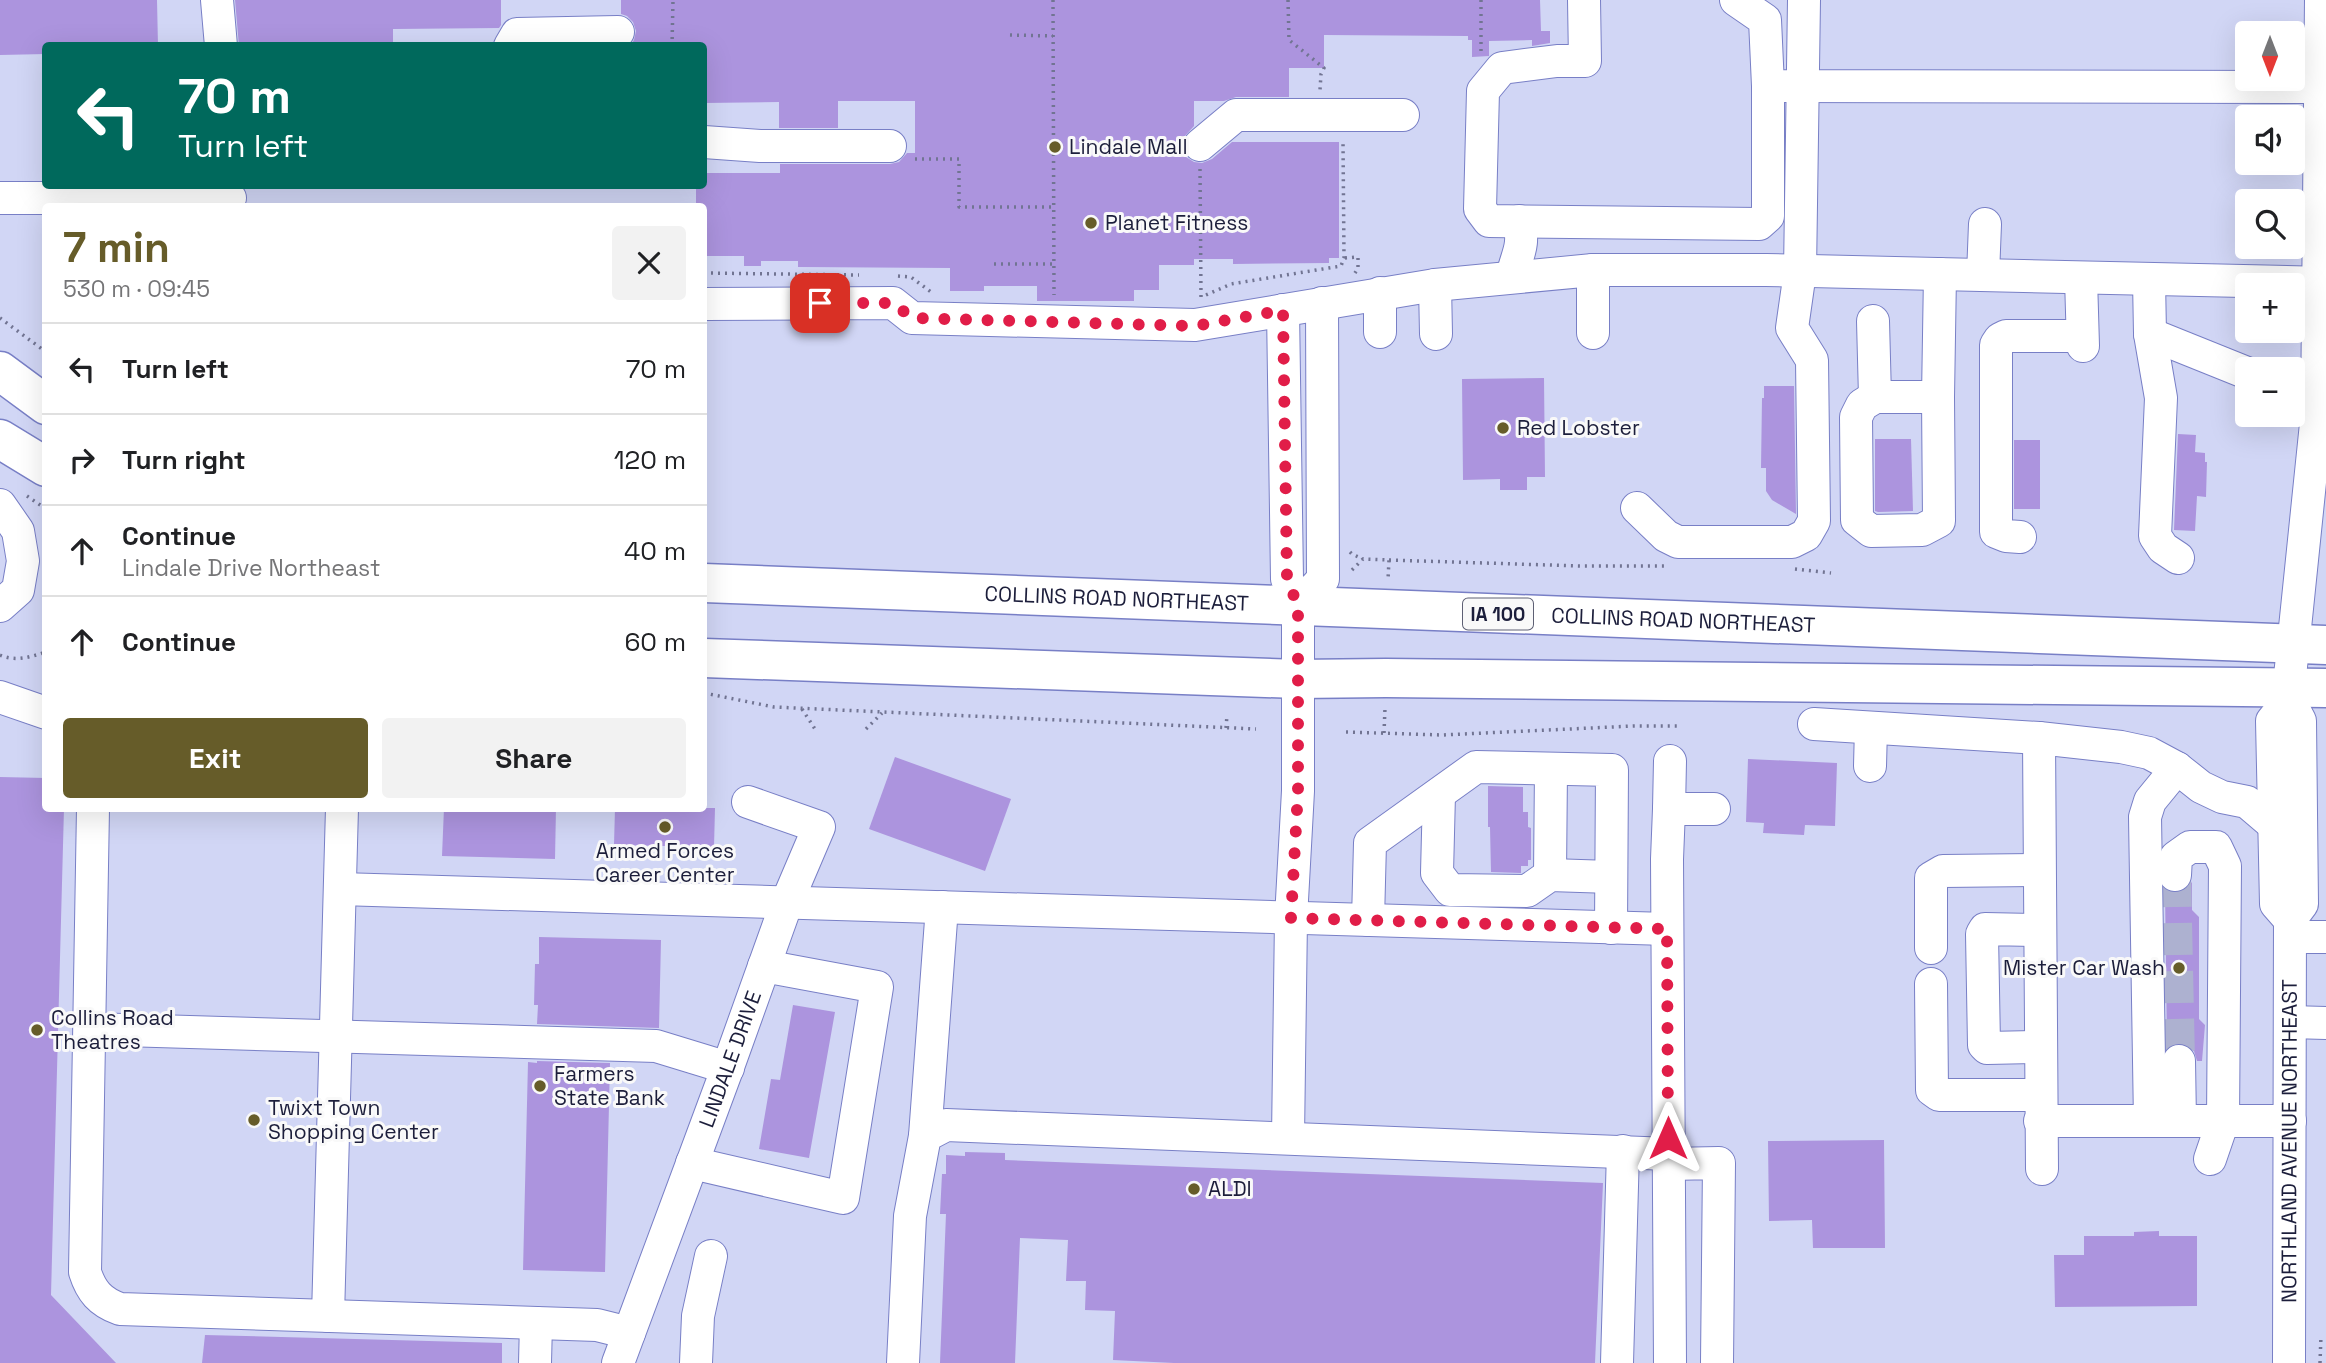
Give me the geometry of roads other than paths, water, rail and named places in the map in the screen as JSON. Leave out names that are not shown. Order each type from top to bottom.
[{"type":"highway","points":[[0,371],[42,402]]},
{"type":"highway","points":[[0,439],[42,465]]},
{"type":"highway","name":"COLLINS ROAD NORTHEAST","points":[[707,583],[2309,645]]},
{"type":"highway","points":[[707,659],[1297,679],[1400,678],[2288,693],[2326,688]]},
{"type":"street","points":[[217,0],[221,42]]},
{"type":"street","points":[[1584,0],[1585,61],[1557,61],[1502,68],[1482,91],[1480,209],[1489,221],[1759,224],[1768,216],[1765,20],[1737,0]]},
{"type":"street","points":[[1637,508],[1666,536],[1678,542],[1792,542],[1806,535],[1814,521],[1812,360],[1792,328],[1800,272],[1804,0]]},
{"type":"street","points":[[2288,693],[2309,645],[2308,507],[2317,414],[2323,283],[2321,0]]},
{"type":"street","points":[[512,42],[517,33],[618,32]]},
{"type":"street","points":[[1768,86],[2320,87]]},
{"type":"street","points":[[1200,145],[1236,115],[1404,115]]},
{"type":"street","points":[[707,142],[903,153]]},
{"type":"street","points":[[0,198],[174,202],[230,197]]},
{"type":"street","points":[[1512,277],[1515,261],[1521,250],[1519,221]]},
{"type":"street","points":[[1592,333],[1609,222]]},
{"type":"street","points":[[1983,275],[1985,224]]},
{"type":"street","points":[[707,304],[893,303],[912,318],[1195,326],[1435,285],[1603,270],[2323,283]]},
{"type":"street","points":[[1938,397],[1875,397],[1862,405],[1856,416],[1857,520],[1871,531],[1922,530],[1939,522],[1940,274]]},
{"type":"street","points":[[2021,537],[1996,532],[1996,345],[2006,336],[2082,341],[2081,278]]},
{"type":"street","points":[[2149,280],[2150,334],[2161,398],[2155,536],[2163,548],[2178,558]]},
{"type":"street","points":[[1435,285],[1436,334]]},
{"type":"street","points":[[1380,293],[1380,332]]},
{"type":"street","points":[[1298,606],[1323,579],[1322,303]]},
{"type":"street","points":[[1283,310],[1287,579],[1298,606],[1298,791],[1291,918],[1288,1138]]},
{"type":"street","points":[[1873,321],[1875,397]]},
{"type":"street","points":[[2150,334],[2235,368]]},
{"type":"street","points":[[2305,394],[2317,414]]},
{"type":"street","points":[[0,505],[18,531],[23,561],[18,590],[0,606]]},
{"type":"street","points":[[2308,507],[2326,565]]},
{"type":"street","points":[[0,697],[42,689]]},
{"type":"street","name":"NORTHLAND AVENUE NORTHEAST","points":[[2288,693],[2272,721],[2273,775],[2301,826]]},
{"type":"street","name":"NORTHLAND AVENUE NORTHEAST","points":[[2288,693],[2300,721],[2301,826],[2276,904],[2290,928],[2289,1363]]},
{"type":"street","points":[[0,697],[42,712]]},
{"type":"street","points":[[1814,724],[2039,738],[2121,747],[2148,753],[2178,768],[2201,787],[2222,797],[2247,802],[2301,826]]},
{"type":"street","points":[[1870,766],[1871,728]]},
{"type":"street","points":[[2039,738],[2042,1169]]},
{"type":"street","points":[[1670,761],[1667,929],[1670,1363]]},
{"type":"street","points":[[1368,920],[1370,843],[1476,767],[1612,770],[1611,928]]},
{"type":"street","points":[[2165,1121],[2144,837],[2145,817],[2150,801],[2178,768]]},
{"type":"street","points":[[1550,874],[1551,769]]},
{"type":"street","points":[[2247,802],[2264,790],[2273,775]]},
{"type":"street","points":[[1439,794],[1437,873],[1450,890],[1527,891],[1550,874],[1611,877]]},
{"type":"street","name":"LINDALE DRIVE","points":[[630,1351],[692,1163],[787,902],[819,827],[748,802]]},
{"type":"street","points":[[1669,809],[1714,810]]},
{"type":"street","points":[[93,812],[85,1272],[90,1287],[97,1296],[108,1305],[120,1309],[597,1325],[630,1351]]},
{"type":"street","points":[[328,1316],[342,812]]},
{"type":"street","points":[[2144,837],[2162,838],[2190,847],[2216,847],[2225,866],[2223,1121],[2210,1159]]},
{"type":"street","points":[[2175,874],[2176,857],[2190,847]]},
{"type":"street","points":[[1931,948],[1931,878],[1943,871],[2039,870]]},
{"type":"street","points":[[340,890],[1667,929]]},
{"type":"street","points":[[903,1363],[910,1216],[925,1136],[942,906]]},
{"type":"street","points":[[2290,928],[2326,937]]},
{"type":"street","points":[[2040,930],[1985,929],[1982,934],[1984,1045],[1987,1048],[2040,1047]]},
{"type":"street","points":[[692,1163],[843,1198],[877,987],[764,966]]},
{"type":"street","points":[[1931,984],[1932,1090],[1939,1095],[2165,1121],[2290,1121]]},
{"type":"street","points":[[2290,1022],[2326,1023]]},
{"type":"street","points":[[90,1029],[656,1046],[728,1068]]},
{"type":"street","points":[[2165,1121],[2179,1061]]},
{"type":"street","points":[[925,1136],[946,1125],[1623,1151],[1669,1159],[1719,1163],[1717,1363]]},
{"type":"street","points":[[1617,1363],[1623,1151]]},
{"type":"street","points":[[696,1363],[698,1316],[712,1256]]},
{"type":"street","points":[[535,1363],[536,1323]]},
{"type":"tunnel","points":[[2175,875],[2179,1061]]},
{"type":"place","name":"Lindale Mall","points":[[1055,147]]},
{"type":"place","name":"Planet Fitness","points":[[1091,223]]},
{"type":"place","name":"Red Lobster","points":[[1503,428]]},
{"type":"place","name":"Armed Forces Career Center","points":[[665,827]]},
{"type":"place","name":"Mister Car Wash","points":[[2179,968]]},
{"type":"place","name":"Collins Road Theatres","points":[[37,1030]]},
{"type":"place","name":"Farmers State Bank","points":[[540,1086]]},
{"type":"place","name":"Twixt Town Shopping Center","points":[[254,1120]]},
{"type":"place","name":"ALDI","points":[[1194,1189]]}]
